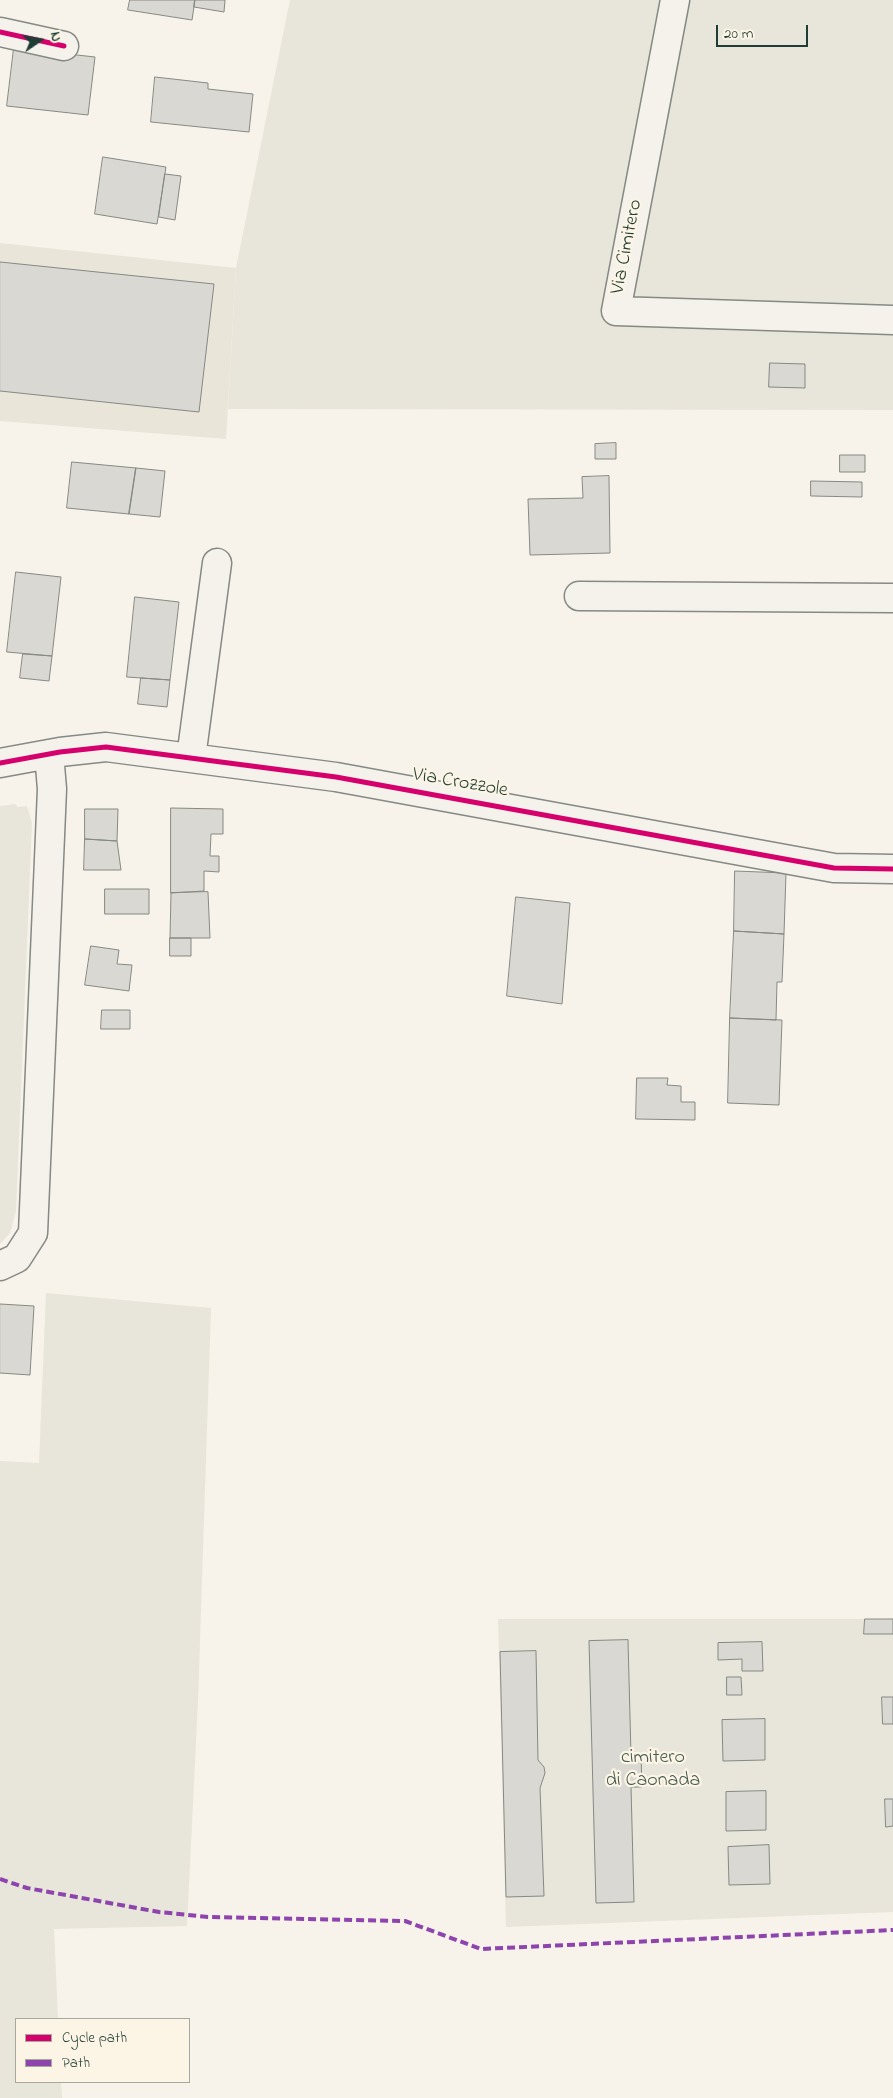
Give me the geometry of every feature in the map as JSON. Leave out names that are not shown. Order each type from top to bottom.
[{"type":"street","name":"Via Cimitero","points":[[675,0],[616,311],[893,320]]},
{"type":"street","points":[[0,32],[64,46]]},
{"type":"street","points":[[191,758],[217,563]]},
{"type":"street","points":[[579,596],[893,598]]},
{"type":"street","name":"Via Crozzole","points":[[7,765],[49,754],[106,747],[336,777],[834,868],[893,869]]},
{"type":"street","points":[[0,1266],[17,1258],[33,1233],[52,789],[49,754]]},
{"type":"shaded area","points":[[0,243],[236,268],[226,439],[0,421]]},
{"type":"green space","points":[[290,0],[893,0],[893,410],[228,409],[236,268]]},
{"type":"green space","points":[[15,804],[18,807],[27,806],[32,823],[16,1211],[10,1233],[0,1244],[0,806]]},
{"type":"green space","points":[[46,1293],[211,1308],[198,1701],[187,1926],[54,1929],[58,2018],[15,2018],[15,2083],[61,2083],[62,2098],[0,2098],[0,1461],[39,1463]]},
{"type":"green space","name":"cimitero di Caonada","points":[[498,1619],[893,1619],[893,1912],[506,1927]]},
{"type":"building","points":[[130,0],[195,0],[192,20],[128,10]]},
{"type":"building","points":[[195,0],[225,0],[224,12],[194,7]]},
{"type":"building","points":[[14,48],[95,57],[88,115],[7,106]]},
{"type":"building","points":[[155,77],[208,83],[208,89],[253,94],[249,132],[151,122]]},
{"type":"building","points":[[103,157],[166,167],[157,224],[95,214]]},
{"type":"building","points":[[165,174],[181,176],[175,220],[159,217]]},
{"type":"building","points":[[0,262],[214,284],[199,412],[0,391]]},
{"type":"building","points":[[770,363],[805,364],[805,388],[769,387]]},
{"type":"building","points":[[616,443],[616,459],[595,459],[595,444]]},
{"type":"building","points":[[840,455],[865,455],[865,472],[840,472]]},
{"type":"building","points":[[72,462],[136,468],[129,514],[67,508]]},
{"type":"building","points":[[136,468],[165,471],[160,517],[129,514]]},
{"type":"building","points":[[609,476],[610,553],[530,555],[528,499],[583,498],[582,477]]},
{"type":"building","points":[[811,481],[862,482],[862,497],[811,496]]},
{"type":"building","points":[[16,572],[61,577],[52,656],[7,652]]},
{"type":"building","points":[[135,597],[179,602],[170,680],[127,677]]},
{"type":"building","points":[[23,654],[52,656],[49,681],[20,678]]},
{"type":"building","points":[[141,678],[170,680],[167,707],[138,704]]},
{"type":"building","points":[[171,808],[223,809],[223,834],[211,834],[210,856],[219,856],[219,872],[204,871],[204,891],[171,893]]},
{"type":"building","points":[[85,809],[118,809],[117,841],[85,839]]},
{"type":"building","points":[[85,839],[117,841],[121,870],[84,870]]},
{"type":"building","points":[[735,871],[786,873],[784,934],[734,931]]},
{"type":"building","points":[[105,889],[149,889],[149,914],[105,914]]},
{"type":"building","points":[[208,892],[210,938],[170,938],[171,893]]},
{"type":"building","points":[[516,897],[570,903],[562,1004],[507,996]]},
{"type":"building","points":[[734,931],[784,934],[782,982],[777,982],[776,1020],[730,1018]]},
{"type":"building","points":[[170,938],[191,938],[191,956],[170,956]]},
{"type":"building","points":[[91,946],[119,950],[117,964],[132,965],[129,991],[85,985]]},
{"type":"building","points":[[102,1010],[130,1010],[130,1029],[101,1029]]},
{"type":"building","points":[[730,1018],[782,1020],[779,1105],[728,1103]]},
{"type":"building","points":[[637,1078],[668,1078],[667,1085],[681,1086],[681,1102],[695,1102],[695,1120],[636,1119]]},
{"type":"building","points":[[0,1304],[34,1306],[30,1375],[0,1373]]},
{"type":"building","points":[[865,1619],[893,1619],[893,1634],[864,1634]]},
{"type":"building","points":[[628,1640],[631,1756],[641,1755],[642,1787],[631,1787],[634,1902],[596,1903],[589,1641]]},
{"type":"building","points":[[762,1642],[763,1671],[742,1671],[742,1659],[718,1660],[718,1643]]},
{"type":"building","points":[[536,1651],[538,1760],[544,1767],[545,1773],[540,1788],[544,1896],[506,1897],[500,1652]]},
{"type":"building","points":[[727,1677],[741,1677],[742,1695],[727,1695]]},
{"type":"building","points":[[882,1697],[893,1697],[893,1724],[883,1724]]},
{"type":"building","points":[[765,1719],[765,1760],[723,1761],[722,1720]]},
{"type":"building","points":[[766,1791],[766,1830],[726,1831],[726,1792]]},
{"type":"building","points":[[885,1799],[893,1799],[893,1826],[886,1827]]},
{"type":"building","points":[[769,1845],[770,1884],[729,1885],[728,1847]]},
{"type":"marked path","points":[[0,1879],[27,1888],[159,1912],[208,1917],[405,1921],[481,1949],[893,1930]]},
{"type":"cycle path","points":[[0,32],[64,46]]},
{"type":"cycle path","points":[[0,763],[60,752],[106,747],[336,777],[834,868],[893,869]]}]
